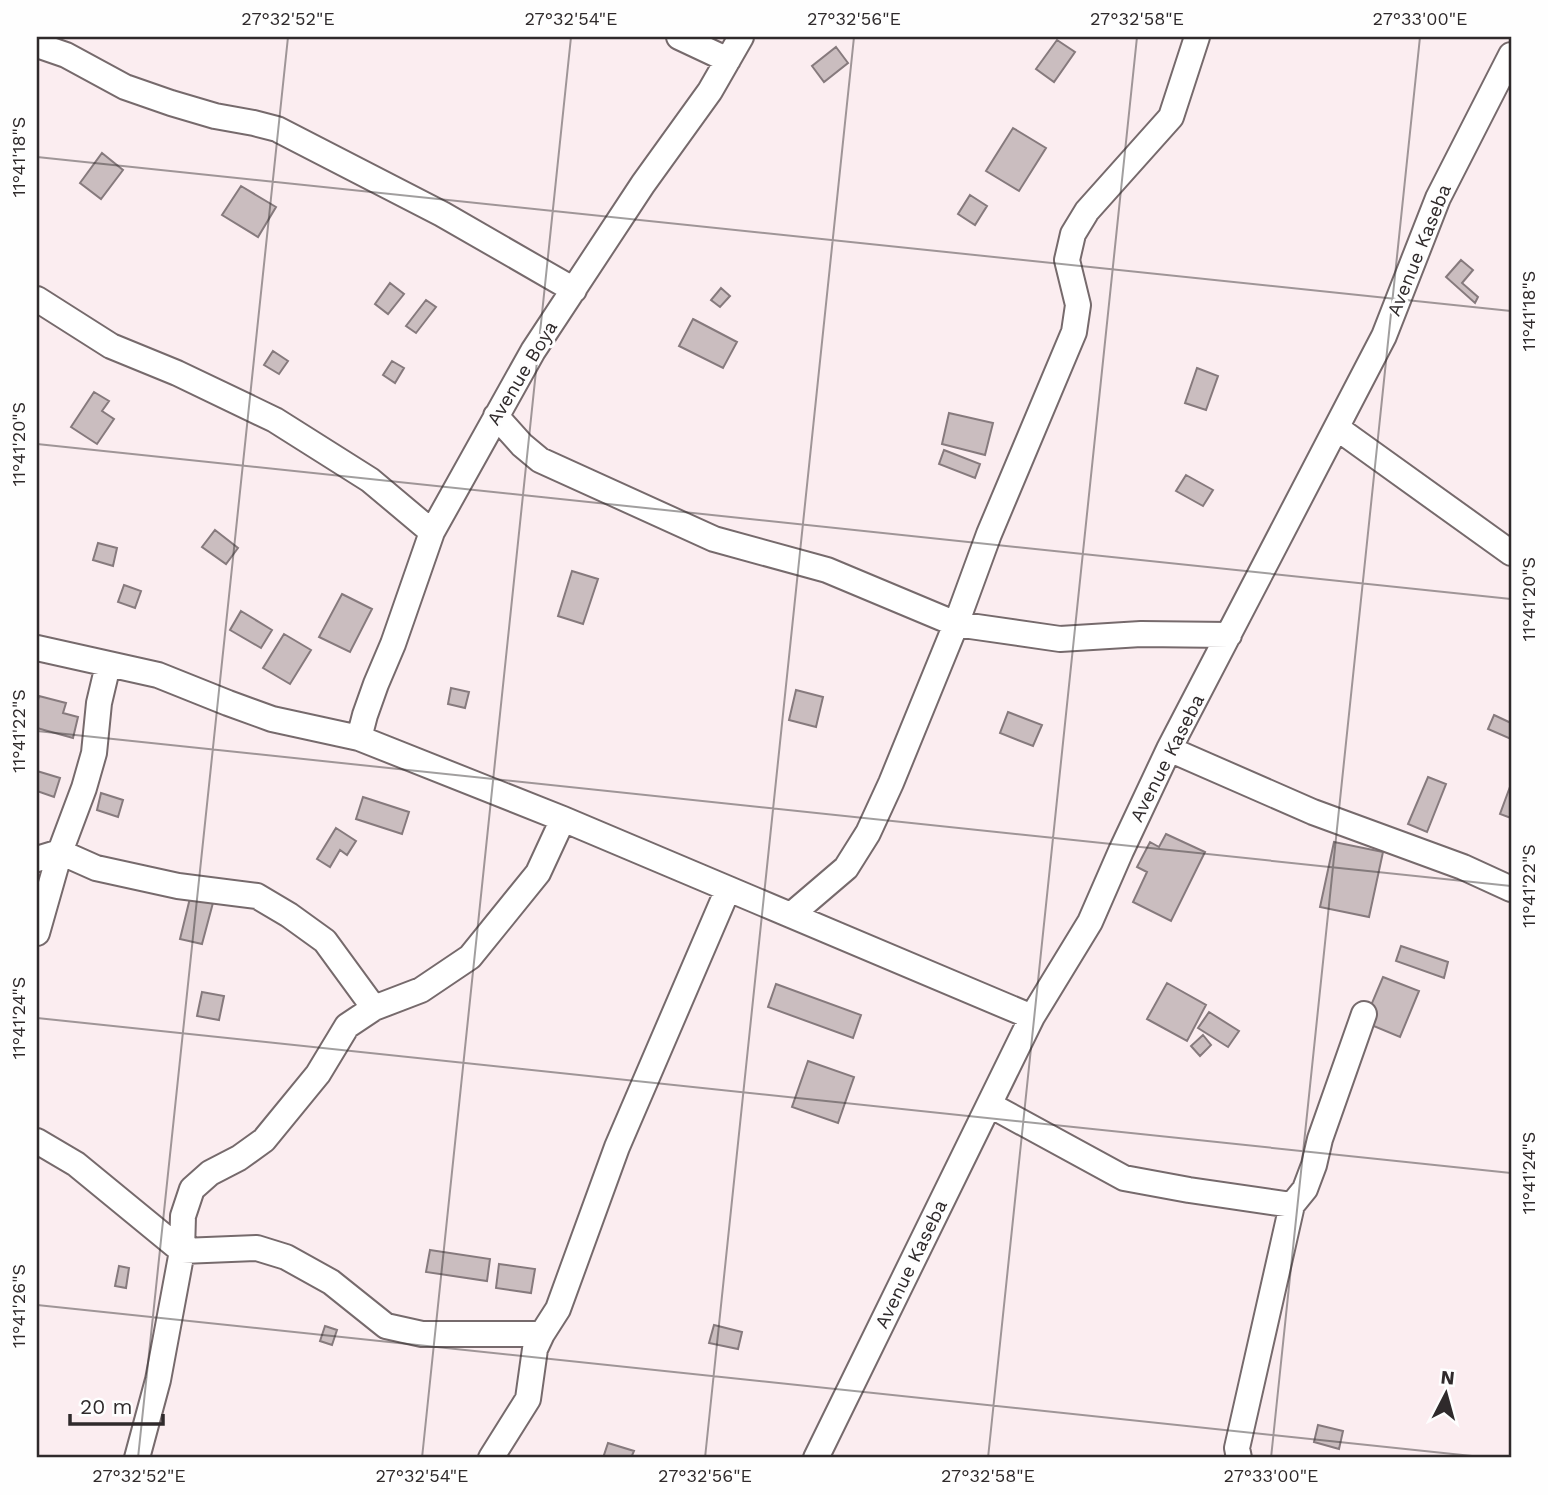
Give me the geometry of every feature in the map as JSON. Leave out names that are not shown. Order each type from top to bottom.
[{"type":"street","points":[[680,37],[728,60]]},
{"type":"street","name":"Avenue Boya","points":[[359,738],[372,694],[393,644],[432,532],[533,351],[643,184],[710,91],[741,37]]},
{"type":"street","points":[[791,915],[846,867],[868,833],[957,624],[989,534],[1074,332],[1078,304],[1067,260],[1073,234],[1087,211],[1171,117],[1197,37]]},
{"type":"street","points":[[37,45],[66,55],[125,87],[215,116],[277,129],[442,214],[574,290]]},
{"type":"street","name":"Avenue Kaseba","points":[[816,1458],[1032,1017],[1090,922],[1169,749],[1384,336],[1438,198],[1511,55]]},
{"type":"street","points":[[37,299],[111,346],[177,373],[275,420],[370,480],[432,532]]},
{"type":"street","points":[[496,415],[522,445],[540,460],[564,471],[714,539],[827,570],[957,624],[1060,639],[1141,634],[1229,635]]},
{"type":"street","points":[[1337,428],[1511,553]]},
{"type":"street","points":[[37,648],[158,675],[272,719],[359,738],[564,819],[1032,1017]]},
{"type":"street","points":[[37,933],[48,856],[84,788],[94,753],[99,703],[108,665]]},
{"type":"street","points":[[1169,749],[1313,812],[1463,867],[1511,889]]},
{"type":"street","points":[[137,1458],[158,1380],[182,1251],[183,1216],[192,1189],[210,1173],[239,1158],[264,1140],[318,1074],[347,1027],[374,1008],[421,990],[470,957],[538,873],[564,819]]},
{"type":"street","points":[[48,856],[178,886],[257,896],[325,941],[374,1008]]},
{"type":"street","points":[[491,1458],[528,1399],[535,1349],[558,1309],[617,1147],[728,889]]},
{"type":"street","points":[[1239,1458],[1237,1448],[1292,1205],[1305,1189],[1364,1014]]},
{"type":"street","points":[[990,1105],[1125,1178],[1292,1205]]},
{"type":"street","points":[[37,1141],[76,1164],[182,1251],[257,1248],[286,1257],[331,1282],[386,1326],[422,1334],[542,1334]]},
{"type":"building","points":[[1057,40],[1075,52],[1054,82],[1036,69]]},
{"type":"building","points":[[836,47],[848,63],[824,82],[812,66]]},
{"type":"building","points":[[1013,128],[1046,148],[1019,191],[986,171]]},
{"type":"building","points":[[102,153],[123,170],[101,199],[80,183]]},
{"type":"building","points":[[241,186],[276,207],[258,237],[222,215]]},
{"type":"building","points":[[970,195],[987,206],[975,225],[958,214]]},
{"type":"building","points":[[1461,260],[1473,270],[1462,283],[1478,297],[1475,303],[1446,277]]},
{"type":"building","points":[[390,283],[404,294],[388,314],[375,304]]},
{"type":"building","points":[[721,288],[730,296],[720,307],[711,300]]},
{"type":"building","points":[[426,300],[436,307],[416,333],[406,326]]},
{"type":"building","points":[[693,319],[737,342],[723,368],[679,346]]},
{"type":"building","points":[[273,351],[288,361],[279,374],[264,365]]},
{"type":"building","points":[[392,361],[404,368],[395,383],[383,375]]},
{"type":"building","points":[[1197,368],[1218,376],[1206,410],[1185,403]]},
{"type":"building","points":[[94,392],[109,401],[102,411],[114,419],[97,444],[71,427]]},
{"type":"building","points":[[949,413],[993,423],[985,455],[942,444]]},
{"type":"building","points":[[944,450],[980,464],[975,478],[939,464]]},
{"type":"building","points":[[1186,475],[1213,490],[1203,506],[1176,491]]},
{"type":"building","points":[[215,530],[238,548],[226,564],[202,547]]},
{"type":"building","points":[[98,543],[117,548],[113,566],[93,560]]},
{"type":"building","points":[[572,571],[598,579],[583,624],[558,616]]},
{"type":"building","points":[[124,585],[141,591],[135,608],[118,602]]},
{"type":"building","points":[[342,594],[372,609],[350,652],[319,637]]},
{"type":"building","points":[[241,611],[272,630],[261,648],[230,630]]},
{"type":"building","points":[[284,634],[311,650],[290,684],[263,668]]},
{"type":"building","points":[[451,688],[469,692],[465,708],[448,704]]},
{"type":"building","points":[[796,690],[823,697],[816,727],[789,720]]},
{"type":"building","points":[[39,696],[66,703],[63,713],[78,717],[73,738],[37,728]]},
{"type":"building","points":[[1008,712],[1042,725],[1033,746],[1000,733]]},
{"type":"building","points":[[1494,715],[1511,723],[1511,739],[1488,729]]},
{"type":"building","points":[[37,771],[60,778],[54,797],[37,791]]},
{"type":"building","points":[[1428,777],[1446,784],[1427,832],[1408,824]]},
{"type":"building","points":[[1511,784],[1511,818],[1500,814]]},
{"type":"building","points":[[101,793],[123,800],[118,817],[97,810]]},
{"type":"building","points":[[363,797],[409,812],[402,834],[356,819]]},
{"type":"building","points":[[336,828],[356,841],[347,855],[340,850],[330,867],[317,859]]},
{"type":"building","points":[[1166,834],[1205,852],[1171,921],[1133,902],[1147,872],[1137,867],[1150,842],[1159,847]]},
{"type":"building","points":[[1334,842],[1383,852],[1369,917],[1320,907]]},
{"type":"building","points":[[191,894],[214,899],[202,944],[180,939]]},
{"type":"building","points":[[1401,946],[1448,962],[1444,978],[1396,961]]},
{"type":"building","points":[[1383,977],[1419,991],[1400,1037],[1364,1022]]},
{"type":"building","points":[[1167,983],[1206,1005],[1187,1041],[1147,1019]]},
{"type":"building","points":[[776,984],[861,1015],[853,1038],[768,1007]]},
{"type":"building","points":[[202,992],[224,996],[219,1020],[197,1016]]},
{"type":"building","points":[[1209,1012],[1239,1031],[1228,1047],[1198,1028]]},
{"type":"building","points":[[1203,1035],[1211,1045],[1200,1056],[1191,1046]]},
{"type":"building","points":[[808,1061],[854,1077],[838,1123],[792,1107]]},
{"type":"building","points":[[430,1250],[490,1259],[487,1281],[426,1272]]},
{"type":"building","points":[[499,1264],[535,1269],[531,1293],[496,1288]]},
{"type":"building","points":[[119,1266],[129,1268],[126,1288],[115,1286]]},
{"type":"building","points":[[714,1325],[742,1332],[738,1349],[709,1343]]},
{"type":"building","points":[[325,1326],[337,1330],[332,1345],[320,1341]]},
{"type":"building","points":[[1318,1425],[1343,1431],[1339,1449],[1314,1442]]},
{"type":"building","points":[[608,1443],[634,1451],[631,1458],[603,1458]]}]
